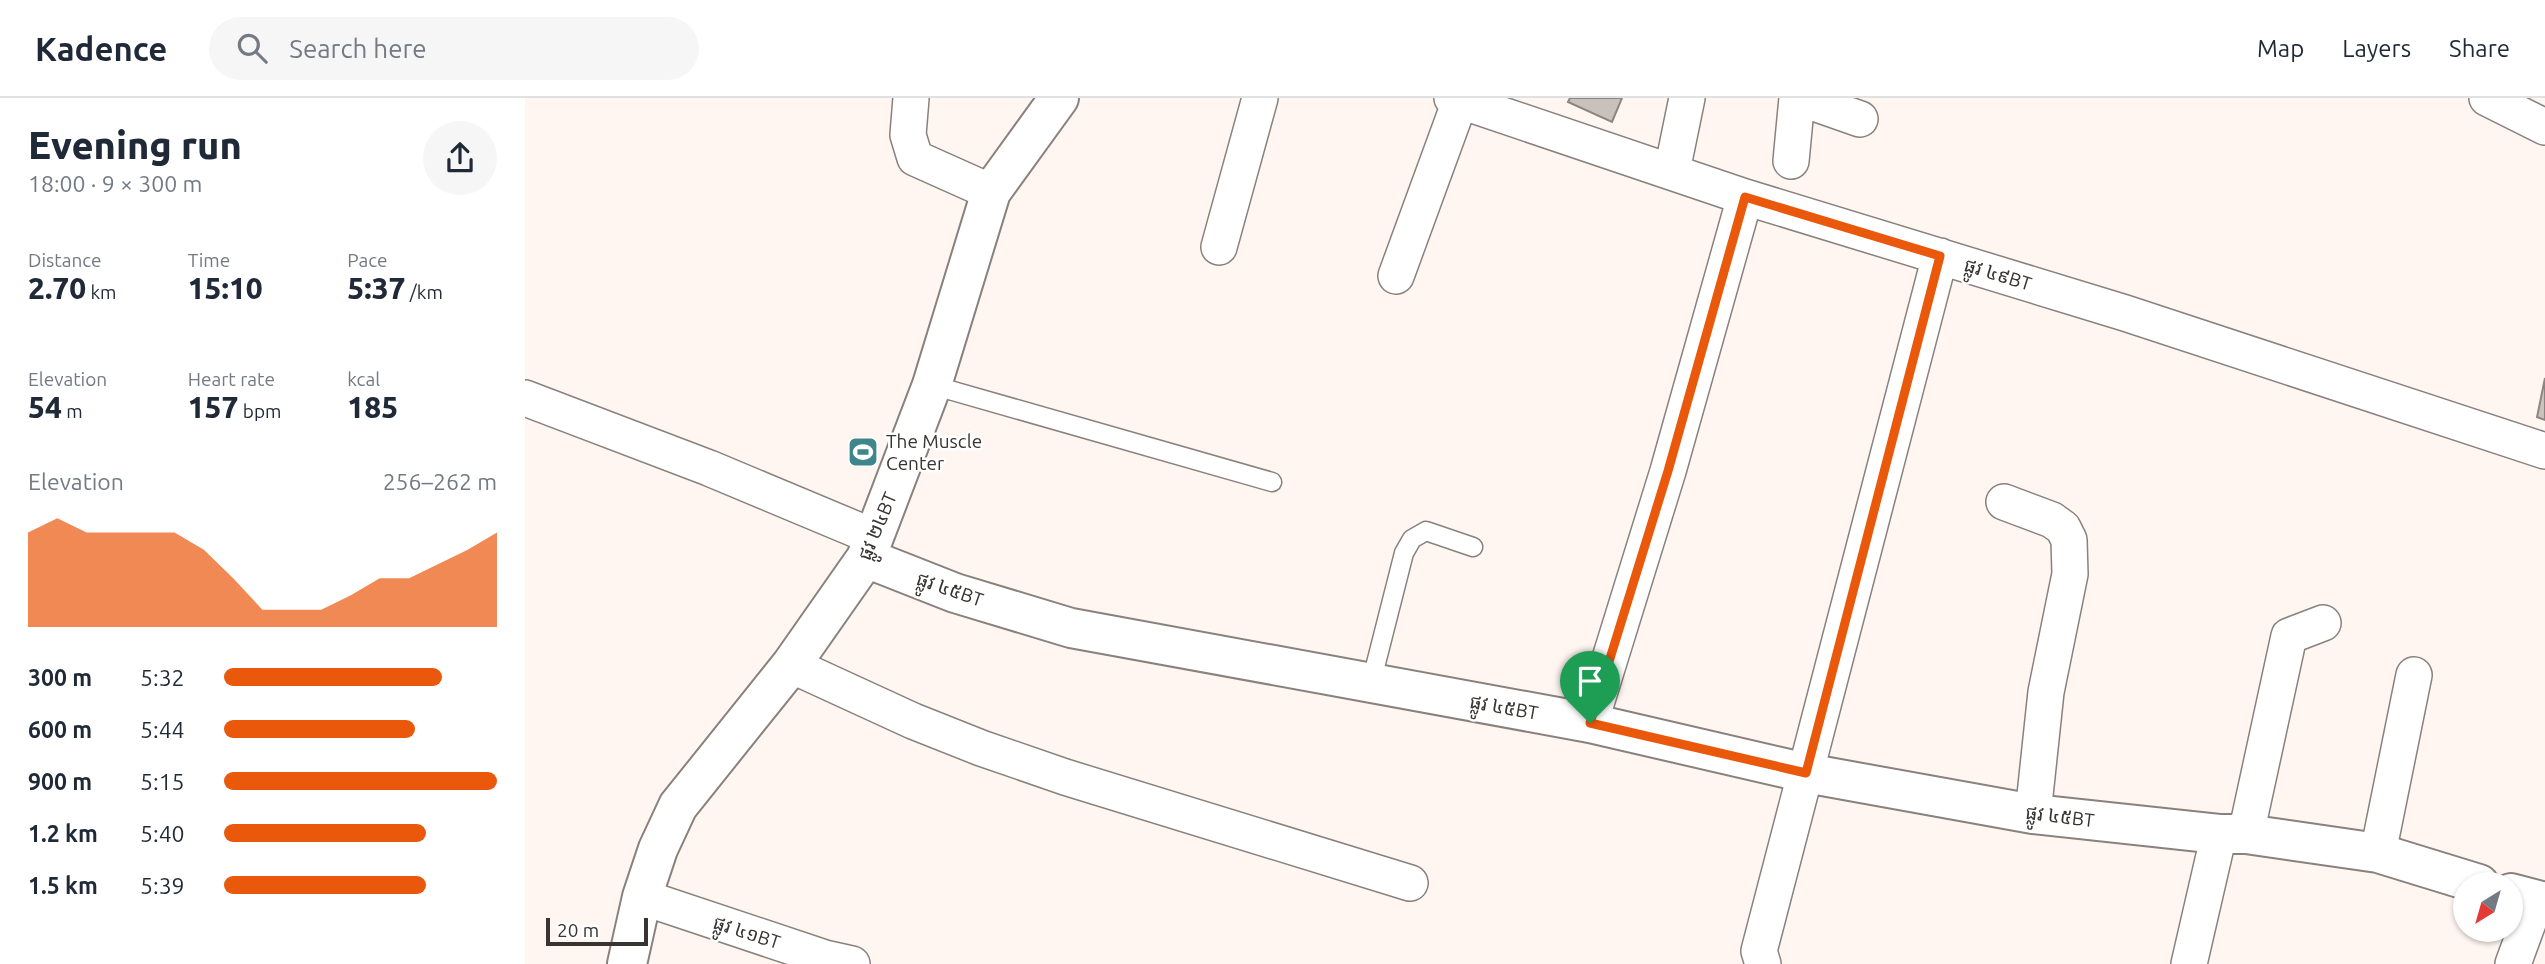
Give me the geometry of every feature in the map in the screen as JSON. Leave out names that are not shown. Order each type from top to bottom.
[{"type":"street","points":[[911,98],[908,135],[915,158],[991,192]]},
{"type":"street","name":"ផ្លូវ ២៤BT","points":[[627,964],[642,897],[658,849],[678,806],[791,665],[870,547],[932,385],[991,192],[1059,98]]},
{"type":"street","points":[[1219,247],[1260,98]]},
{"type":"street","points":[[1672,171],[1687,98]]},
{"type":"street","points":[[1791,161],[1799,98],[1860,118]]},
{"type":"street","points":[[2487,98],[2545,127]]},
{"type":"street","points":[[1396,276],[1456,100]]},
{"type":"street","name":"ផ្លូវ ៤៩BT","points":[[1456,100],[1745,197],[2125,313],[2545,451]]},
{"type":"street","points":[[1590,723],[1668,471],[1745,197]]},
{"type":"street","points":[[1763,964],[1759,951],[1940,256]]},
{"type":"street","points":[[525,398],[709,468],[870,547]]},
{"type":"street","points":[[2004,502],[2052,520],[2063,528],[2069,540],[2070,573],[2046,692],[2033,814]]},
{"type":"street","name":"ផ្លូវ ៤៥BT","points":[[870,547],[955,593],[1071,628],[1590,723],[1806,773],[2033,814],[2233,834],[2378,853],[2453,876]]},
{"type":"street","points":[[2189,964],[2233,834],[2289,636],[2323,623]]},
{"type":"street","points":[[791,665],[913,721],[981,748],[1078,781],[1410,883]]},
{"type":"street","points":[[2378,853],[2414,675]]},
{"type":"street","name":"ផ្លូវ ៤១BT","points":[[642,897],[825,958],[852,964]]},
{"type":"street","points":[[2513,964],[2531,899]]},
{"type":"lane","points":[[932,385],[1272,482]]},
{"type":"lane","points":[[1371,683],[1404,553],[1412,539],[1426,531],[1473,547]]},
{"type":"building","points":[[1570,98],[1622,98],[1612,122],[1568,102]]},
{"type":"building","points":[[2545,378],[2545,420],[2537,417]]},
{"type":"place","name":"The Muscle Center","points":[[863,452]]},
{"type":"route","points":[[1745,197],[1940,256],[1806,773],[1590,723],[1668,471],[1745,197]]}]
